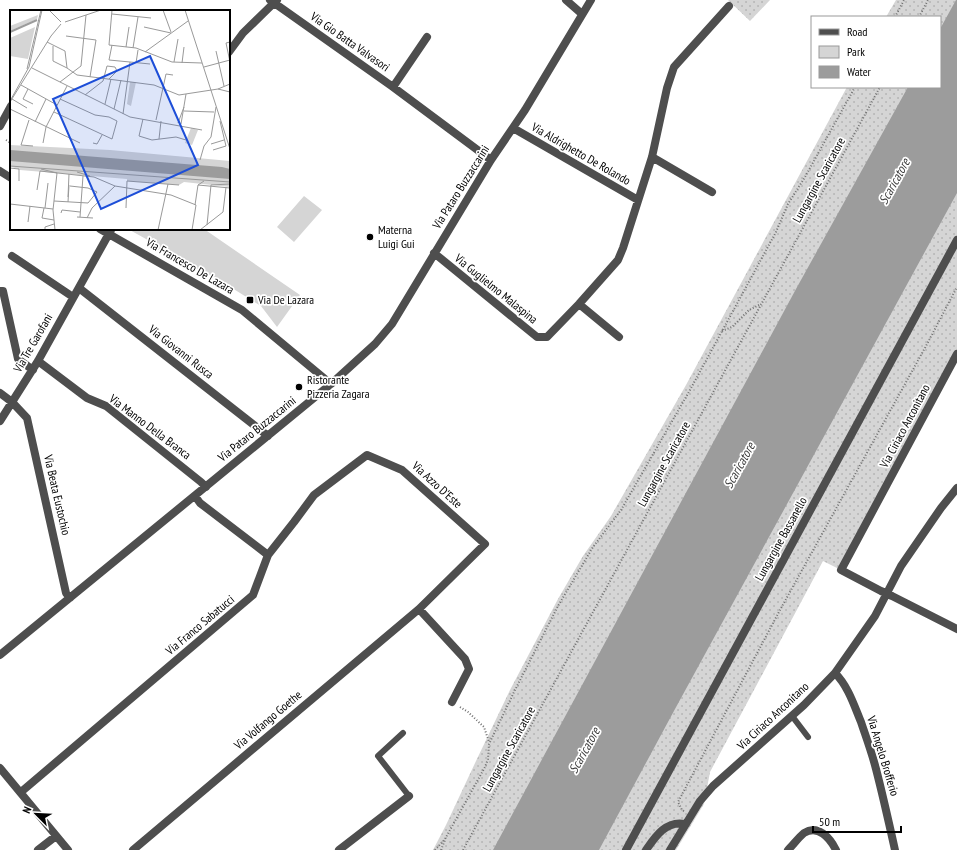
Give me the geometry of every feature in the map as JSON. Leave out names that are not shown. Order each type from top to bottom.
[{"type":"street","points":[[566,0],[582,14]]},
{"type":"street","name":"Via Pataro Buzzaccarini","points":[[0,656],[332,384],[375,344],[392,324],[491,160],[513,128],[591,0]]},
{"type":"street","points":[[230,51],[243,33],[274,1]]},
{"type":"street","name":"Via Gio Batta Valvasori","points":[[274,1],[491,160]]},
{"type":"street","name":"Via Guglielmo Malaspina","points":[[434,253],[537,337],[547,337],[618,260],[652,157],[667,88],[674,67],[729,6]]},
{"type":"street","name":"Via Gio Batta Valvasori","points":[[393,87],[427,37]]},
{"type":"street","points":[[1,122],[10,108]]},
{"type":"street","name":"Via Aldrighetto De Rolando","points":[[513,128],[638,200]]},
{"type":"street","points":[[652,157],[712,192]]},
{"type":"street","points":[[0,171],[10,177]]},
{"type":"street","name":"Via Tre Garofani","points":[[0,421],[38,361],[110,231]]},
{"type":"street","name":"Via Francesco De Lazara","points":[[110,231],[242,310],[332,384]]},
{"type":"street","name":"Lungargine Bassanello","points":[[626,850],[957,240]]},
{"type":"street","points":[[12,256],[73,297]]},
{"type":"street","name":"Via Giovanni Rusca","points":[[79,288],[268,436]]},
{"type":"street","points":[[0,291],[3,290],[18,359],[32,370]]},
{"type":"street","points":[[579,304],[619,338]]},
{"type":"street","name":"Via Ciriaco Anconitano","points":[[886,593],[841,570],[957,354]]},
{"type":"street","name":"Via Manno Della Branca","points":[[38,361],[87,398],[106,406],[206,487]]},
{"type":"street","name":"Via Beata Eustochio","points":[[0,393],[12,402],[27,418],[66,593],[70,598]]},
{"type":"street","name":"Via Azzo D'Este","points":[[367,455],[402,470],[485,544]]},
{"type":"street","name":"Via Franco Sabatucci","points":[[20,792],[253,595],[268,555],[314,495],[367,455]]},
{"type":"street","name":"Via Ciriaco Anconitano","points":[[670,850],[700,801],[714,786],[804,706],[835,673],[874,616],[901,566],[941,508],[957,488]]},
{"type":"street","points":[[195,496],[200,503],[268,555]]},
{"type":"street","name":"Via Volfango Goethe","points":[[133,850],[419,609],[485,544]]},
{"type":"street","points":[[886,593],[957,630]]},
{"type":"street","points":[[419,609],[464,658],[468,669],[452,702]]},
{"type":"street","name":"Via Angelo Brofferio","points":[[835,673],[839,677],[854,704],[865,734],[876,767],[895,850]]},
{"type":"street","points":[[0,768],[68,850]]},
{"type":"street","points":[[339,850],[410,796]]},
{"type":"street","points":[[646,850],[660,832],[669,826],[679,823],[685,824]]},
{"type":"street","points":[[788,850],[804,833],[814,830],[822,832],[836,850]]},
{"type":"street","points":[[38,850],[56,836]]},
{"type":"lane","points":[[792,716],[808,736]]},
{"type":"lane","points":[[403,733],[378,756],[410,796]]},
{"type":"path","points":[[896,16],[904,0]]},
{"type":"path","points":[[919,16],[928,0]]},
{"type":"path","points":[[441,850],[445,839],[488,759],[490,744],[514,690],[558,606],[593,547],[621,510],[690,390],[776,232],[788,204],[854,88]]},
{"type":"path","name":"Lungargine Scaricatore","points":[[463,850],[879,88]]},
{"type":"path","points":[[6,140],[10,142]]},
{"type":"path","points":[[692,814],[682,810],[678,802],[780,610],[957,287]]},
{"type":"path","points":[[721,332],[732,327],[749,310],[762,304]]},
{"type":"path","points":[[468,712],[484,727],[490,744]]},
{"type":"path","points":[[436,850],[445,839]]},
{"type":"green space","points":[[728,0],[770,0],[750,21]]},
{"type":"green space","points":[[896,0],[957,0],[957,353],[841,570],[823,561],[710,772],[704,804],[676,850],[433,850],[510,690],[558,599],[583,556],[611,516],[686,385],[846,88],[941,88],[941,16],[887,16]]},
{"type":"green space","points":[[304,196],[322,210],[294,242],[277,227]]},
{"type":"green space","points":[[130,230],[205,230],[300,295],[277,327],[261,306],[216,278],[157,249],[155,244]]},
{"type":"water","name":"Scaricatore","points":[[957,0],[957,193],[599,850],[493,850],[796,289],[907,88],[941,88],[941,27]]},
{"type":"place","name":"Materna Luigi Gui","points":[[370,237]]},
{"type":"place","name":"Via De Lazara","points":[[250,300]]},
{"type":"place","name":"Ristorante Pizzeria Zagara","points":[[299,387]]}]
